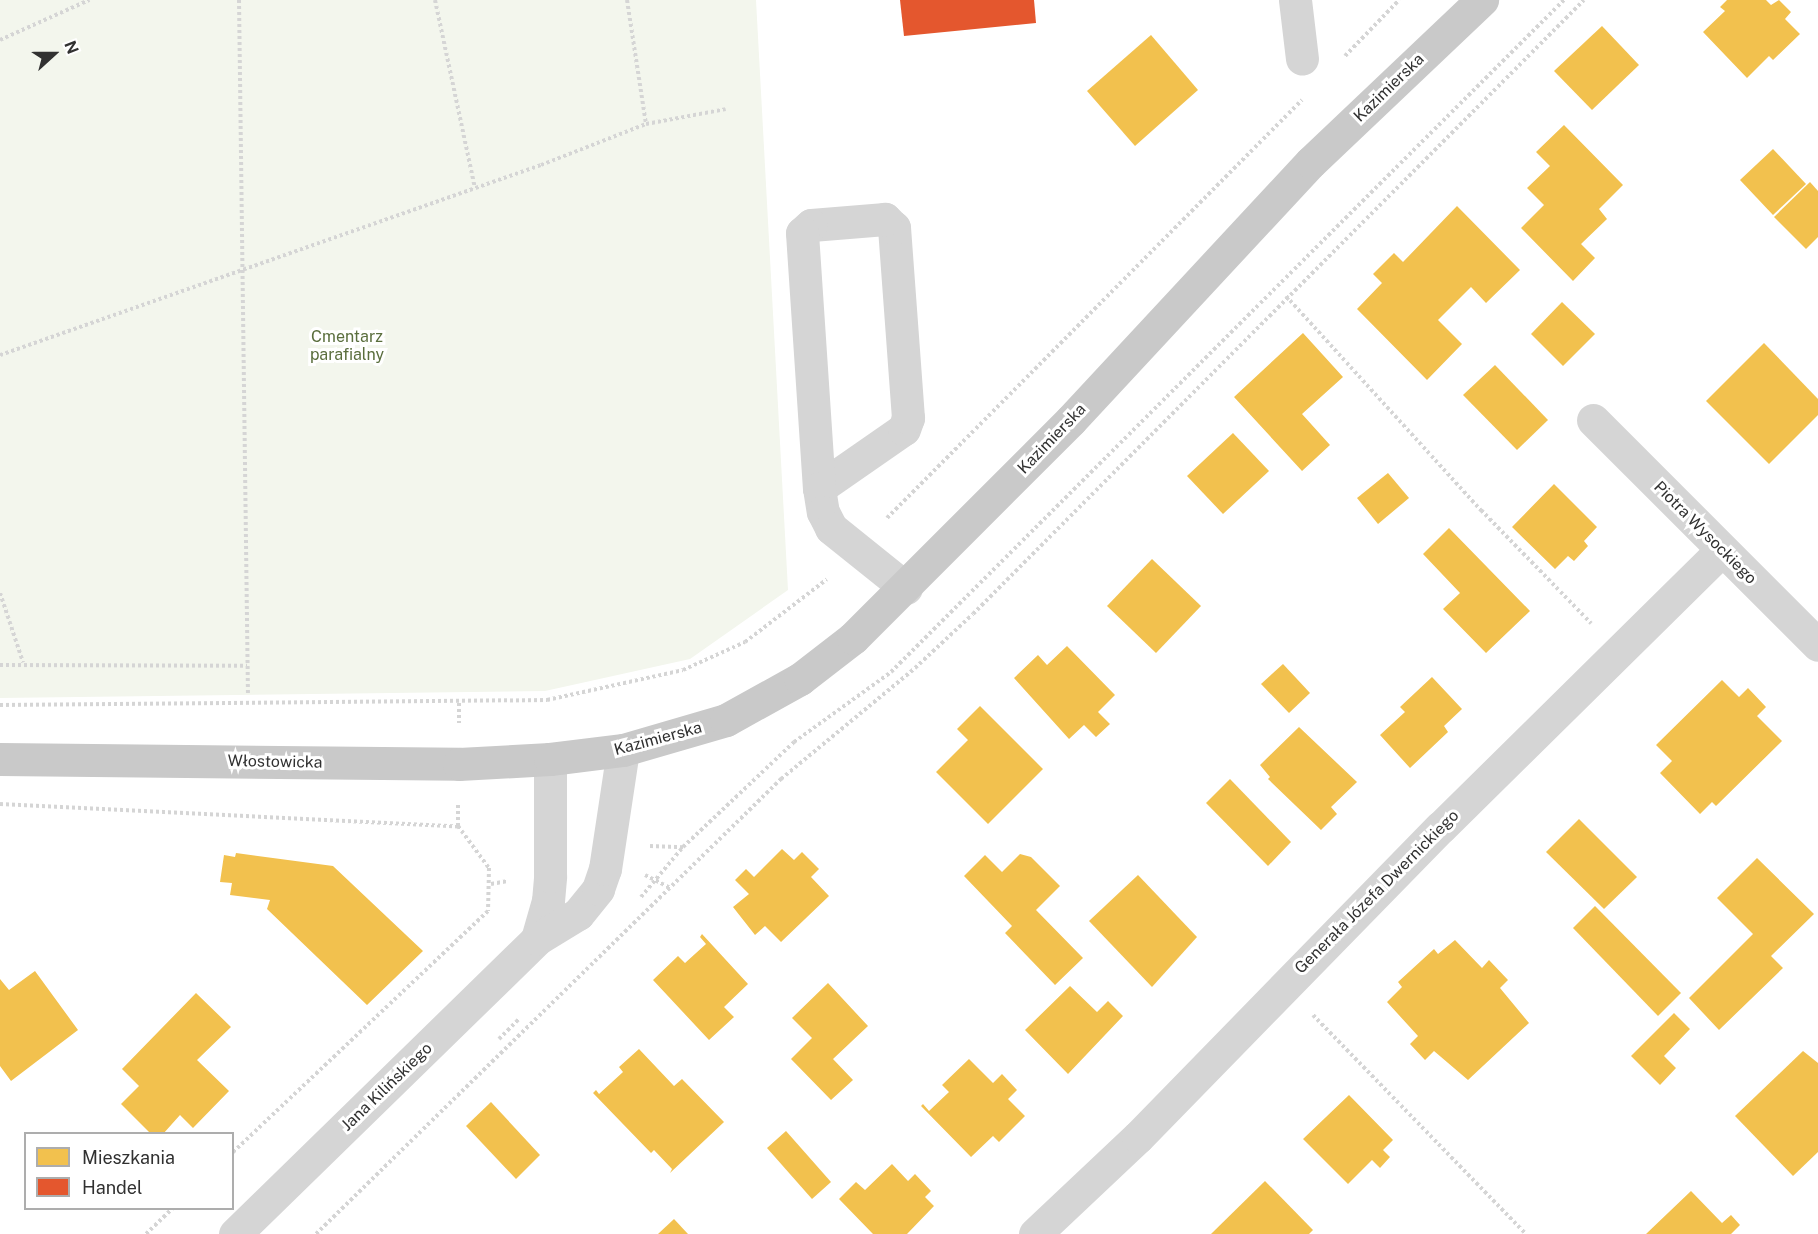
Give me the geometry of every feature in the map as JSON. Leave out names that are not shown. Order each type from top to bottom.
[{"type":"main road","name":"Kazimierska","points":[[550,759],[623,750],[726,720],[800,679],[853,638],[906,588],[1071,420],[1311,162],[1482,0]]},
{"type":"main road","name":"Włostowicka","points":[[0,759],[459,764],[550,759]]},
{"type":"street","points":[[1294,0],[1302,59]]},
{"type":"street","points":[[819,488],[904,429],[908,418],[894,228],[885,219],[811,225],[802,232],[819,488],[831,528],[906,588]]},
{"type":"street","name":"Piotra Wysockiego","points":[[1593,420],[1818,645]]},
{"type":"street","name":"Generała Józefa Dwernickiego","points":[[1035,1234],[1138,1137],[1285,986],[1721,550]]},
{"type":"street","name":"Jana Kilińskiego","points":[[235,1234],[537,939],[578,914],[598,889],[604,869],[623,750]]},
{"type":"street","name":"Jana Kilińskiego","points":[[537,939],[548,901],[550,876],[550,759]]},
{"type":"path","points":[[0,40],[89,0]]},
{"type":"path","points":[[239,0],[248,694]]},
{"type":"path","points":[[435,0],[475,188]]},
{"type":"path","points":[[627,0],[646,124]]},
{"type":"path","points":[[1341,60],[1399,0]]},
{"type":"path","points":[[645,845],[683,847],[794,742],[891,672],[1564,0]]},
{"type":"path","points":[[316,1234],[781,779],[915,668],[973,614],[1584,0]]},
{"type":"path","points":[[0,705],[547,700],[683,670],[745,642],[812,594],[1308,94]]},
{"type":"path","points":[[0,355],[475,188],[646,124],[726,109]]},
{"type":"path","points":[[1286,297],[1481,510],[1618,651]]},
{"type":"path","points":[[0,593],[23,662]]},
{"type":"path","points":[[0,665],[23,662],[247,666]]},
{"type":"path","points":[[0,804],[458,826],[489,868],[488,910],[234,1151]]},
{"type":"path","points":[[1285,986],[1526,1234]]},
{"type":"path","points":[[146,1234],[172,1210]]},
{"type":"green space","name":"Cmentarz parafialny","points":[[0,0],[756,0],[788,590],[690,659],[545,691],[0,698]]},
{"type":"building: Mieszkania","points":[[1727,0],[1766,0],[1771,5],[1779,0],[1791,12],[1785,19],[1800,34],[1773,60],[1769,56],[1747,78],[1703,32],[1725,11],[1720,7]]},
{"type":"building: Mieszkania","points":[[1602,26],[1639,65],[1592,110],[1554,71]]},
{"type":"building: Mieszkania","points":[[1151,35],[1198,90],[1135,146],[1087,91]]},
{"type":"building: Mieszkania","points":[[1564,125],[1623,185],[1599,209],[1607,219],[1581,244],[1595,258],[1573,281],[1521,228],[1544,205],[1527,188],[1550,166],[1536,152]]},
{"type":"building: Mieszkania","points":[[1773,149],[1806,184],[1773,215],[1740,180]]},
{"type":"building: Mieszkania","points":[[1810,182],[1818,191],[1818,237],[1806,249],[1774,217]]},
{"type":"building: Mieszkania","points":[[1457,206],[1520,270],[1486,303],[1471,287],[1438,320],[1462,344],[1427,380],[1357,309],[1382,283],[1373,274],[1394,253],[1403,262]]},
{"type":"building: Mieszkania","points":[[1562,302],[1595,334],[1563,366],[1531,334]]},
{"type":"building: Mieszkania","points":[[1303,333],[1343,377],[1302,414],[1330,445],[1302,471],[1234,397]]},
{"type":"building: Mieszkania","points":[[1764,343],[1818,399],[1818,415],[1769,464],[1706,401]]},
{"type":"building: Mieszkania","points":[[1495,365],[1548,420],[1517,450],[1463,395]]},
{"type":"building: Mieszkania","points":[[1233,433],[1269,471],[1223,514],[1187,476]]},
{"type":"building: Mieszkania","points":[[1388,473],[1409,498],[1378,524],[1357,498]]},
{"type":"building: Mieszkania","points":[[1554,484],[1597,527],[1584,541],[1588,546],[1574,561],[1568,556],[1555,569],[1512,527]]},
{"type":"building: Mieszkania","points":[[1449,528],[1530,611],[1486,653],[1443,609],[1460,593],[1423,554]]},
{"type":"building: Mieszkania","points":[[1152,559],[1201,606],[1156,653],[1107,606]]},
{"type":"building: Mieszkania","points":[[1067,646],[1115,695],[1098,712],[1110,724],[1096,737],[1084,725],[1069,739],[1014,678],[1038,655],[1047,665]]},
{"type":"building: Mieszkania","points":[[1283,664],[1310,693],[1289,713],[1261,684]]},
{"type":"building: Mieszkania","points":[[1432,677],[1462,709],[1444,726],[1448,732],[1410,768],[1380,735],[1405,712],[1400,707]]},
{"type":"building: Mieszkania","points":[[1722,680],[1739,697],[1748,688],[1766,707],[1757,716],[1782,741],[1716,806],[1712,802],[1700,814],[1660,773],[1672,761],[1656,745]]},
{"type":"building: Mieszkania","points":[[980,706],[1043,769],[988,824],[936,772],[968,740],[957,729]]},
{"type":"building: Mieszkania","points":[[1299,727],[1357,782],[1331,807],[1337,814],[1321,830],[1268,779],[1270,777],[1260,765]]},
{"type":"building: Mieszkania","points":[[1230,779],[1291,842],[1268,866],[1206,803]]},
{"type":"building: Mieszkania","points":[[1579,819],[1637,877],[1604,909],[1546,852]]},
{"type":"building: Mieszkania","points":[[782,849],[794,860],[802,852],[819,869],[811,877],[829,896],[781,942],[765,926],[755,935],[733,907],[749,894],[735,880],[746,869],[754,877]]},
{"type":"building: Mieszkania","points":[[236,853],[333,866],[423,951],[367,1005],[267,909],[270,900],[230,895],[232,883],[220,882],[224,855],[235,857]]},
{"type":"building: Mieszkania","points":[[1020,854],[1031,857],[1060,886],[1036,910],[1083,958],[1055,985],[1005,933],[1012,926],[964,876],[985,855],[1002,872]]},
{"type":"building: Mieszkania","points":[[1757,858],[1814,914],[1771,956],[1783,968],[1719,1030],[1689,998],[1753,934],[1717,898]]},
{"type":"building: Mieszkania","points":[[1138,875],[1197,937],[1152,987],[1089,921]]},
{"type":"building: Mieszkania","points":[[1595,906],[1681,993],[1658,1016],[1573,928]]},
{"type":"building: Mieszkania","points":[[702,934],[748,984],[724,1007],[734,1017],[709,1040],[653,980],[678,956],[685,963],[706,944],[700,937]]},
{"type":"building: Mieszkania","points":[[1455,940],[1482,968],[1489,960],[1508,980],[1500,988],[1529,1023],[1468,1080],[1434,1051],[1425,1060],[1410,1044],[1418,1036],[1387,1002],[1402,987],[1398,982],[1434,949],[1438,954]]},
{"type":"building: Mieszkania","points":[[35,971],[78,1030],[11,1081],[0,1066],[0,979],[9,990]]},
{"type":"building: Mieszkania","points":[[828,983],[868,1026],[833,1059],[853,1080],[831,1100],[791,1059],[812,1038],[792,1018]]},
{"type":"building: Mieszkania","points":[[1070,986],[1097,1012],[1108,1001],[1123,1016],[1068,1074],[1025,1030]]},
{"type":"building: Mieszkania","points":[[196,993],[231,1027],[197,1060],[229,1091],[193,1128],[180,1115],[165,1132],[149,1132],[121,1104],[139,1086],[122,1069]]},
{"type":"building: Mieszkania","points":[[1674,1013],[1690,1029],[1664,1056],[1676,1068],[1660,1085],[1631,1056]]},
{"type":"building: Mieszkania","points":[[639,1049],[674,1086],[682,1079],[724,1122],[670,1173],[672,1169],[654,1150],[651,1153],[593,1093],[596,1090],[599,1094],[623,1072],[619,1067]]},
{"type":"building: Mieszkania","points":[[1803,1051],[1818,1063],[1818,1152],[1793,1176],[1735,1116]]},
{"type":"building: Mieszkania","points":[[969,1059],[993,1083],[1002,1074],[1017,1090],[1008,1099],[1025,1116],[999,1142],[993,1136],[971,1157],[921,1106],[923,1104],[929,1111],[949,1092],[942,1085]]},
{"type":"building: Mieszkania","points":[[1349,1095],[1393,1140],[1383,1150],[1390,1157],[1380,1168],[1372,1160],[1348,1184],[1303,1139]]},
{"type":"building: Mieszkania","points":[[491,1102],[540,1155],[516,1179],[466,1126]]},
{"type":"building: Mieszkania","points":[[786,1131],[831,1182],[812,1199],[767,1148]]},
{"type":"building: Mieszkania","points":[[892,1164],[908,1181],[915,1174],[931,1191],[925,1197],[934,1206],[907,1234],[873,1234],[839,1199],[856,1182],[865,1190]]},
{"type":"building: Mieszkania","points":[[1265,1181],[1313,1230],[1309,1234],[1211,1234]]},
{"type":"building: Mieszkania","points":[[1691,1191],[1722,1223],[1731,1215],[1740,1225],[1731,1234],[1646,1234]]},
{"type":"building: Mieszkania","points":[[674,1219],[688,1234],[658,1234]]},
{"type":"building: Handel","points":[[900,0],[1034,0],[1036,23],[904,36]]}]
